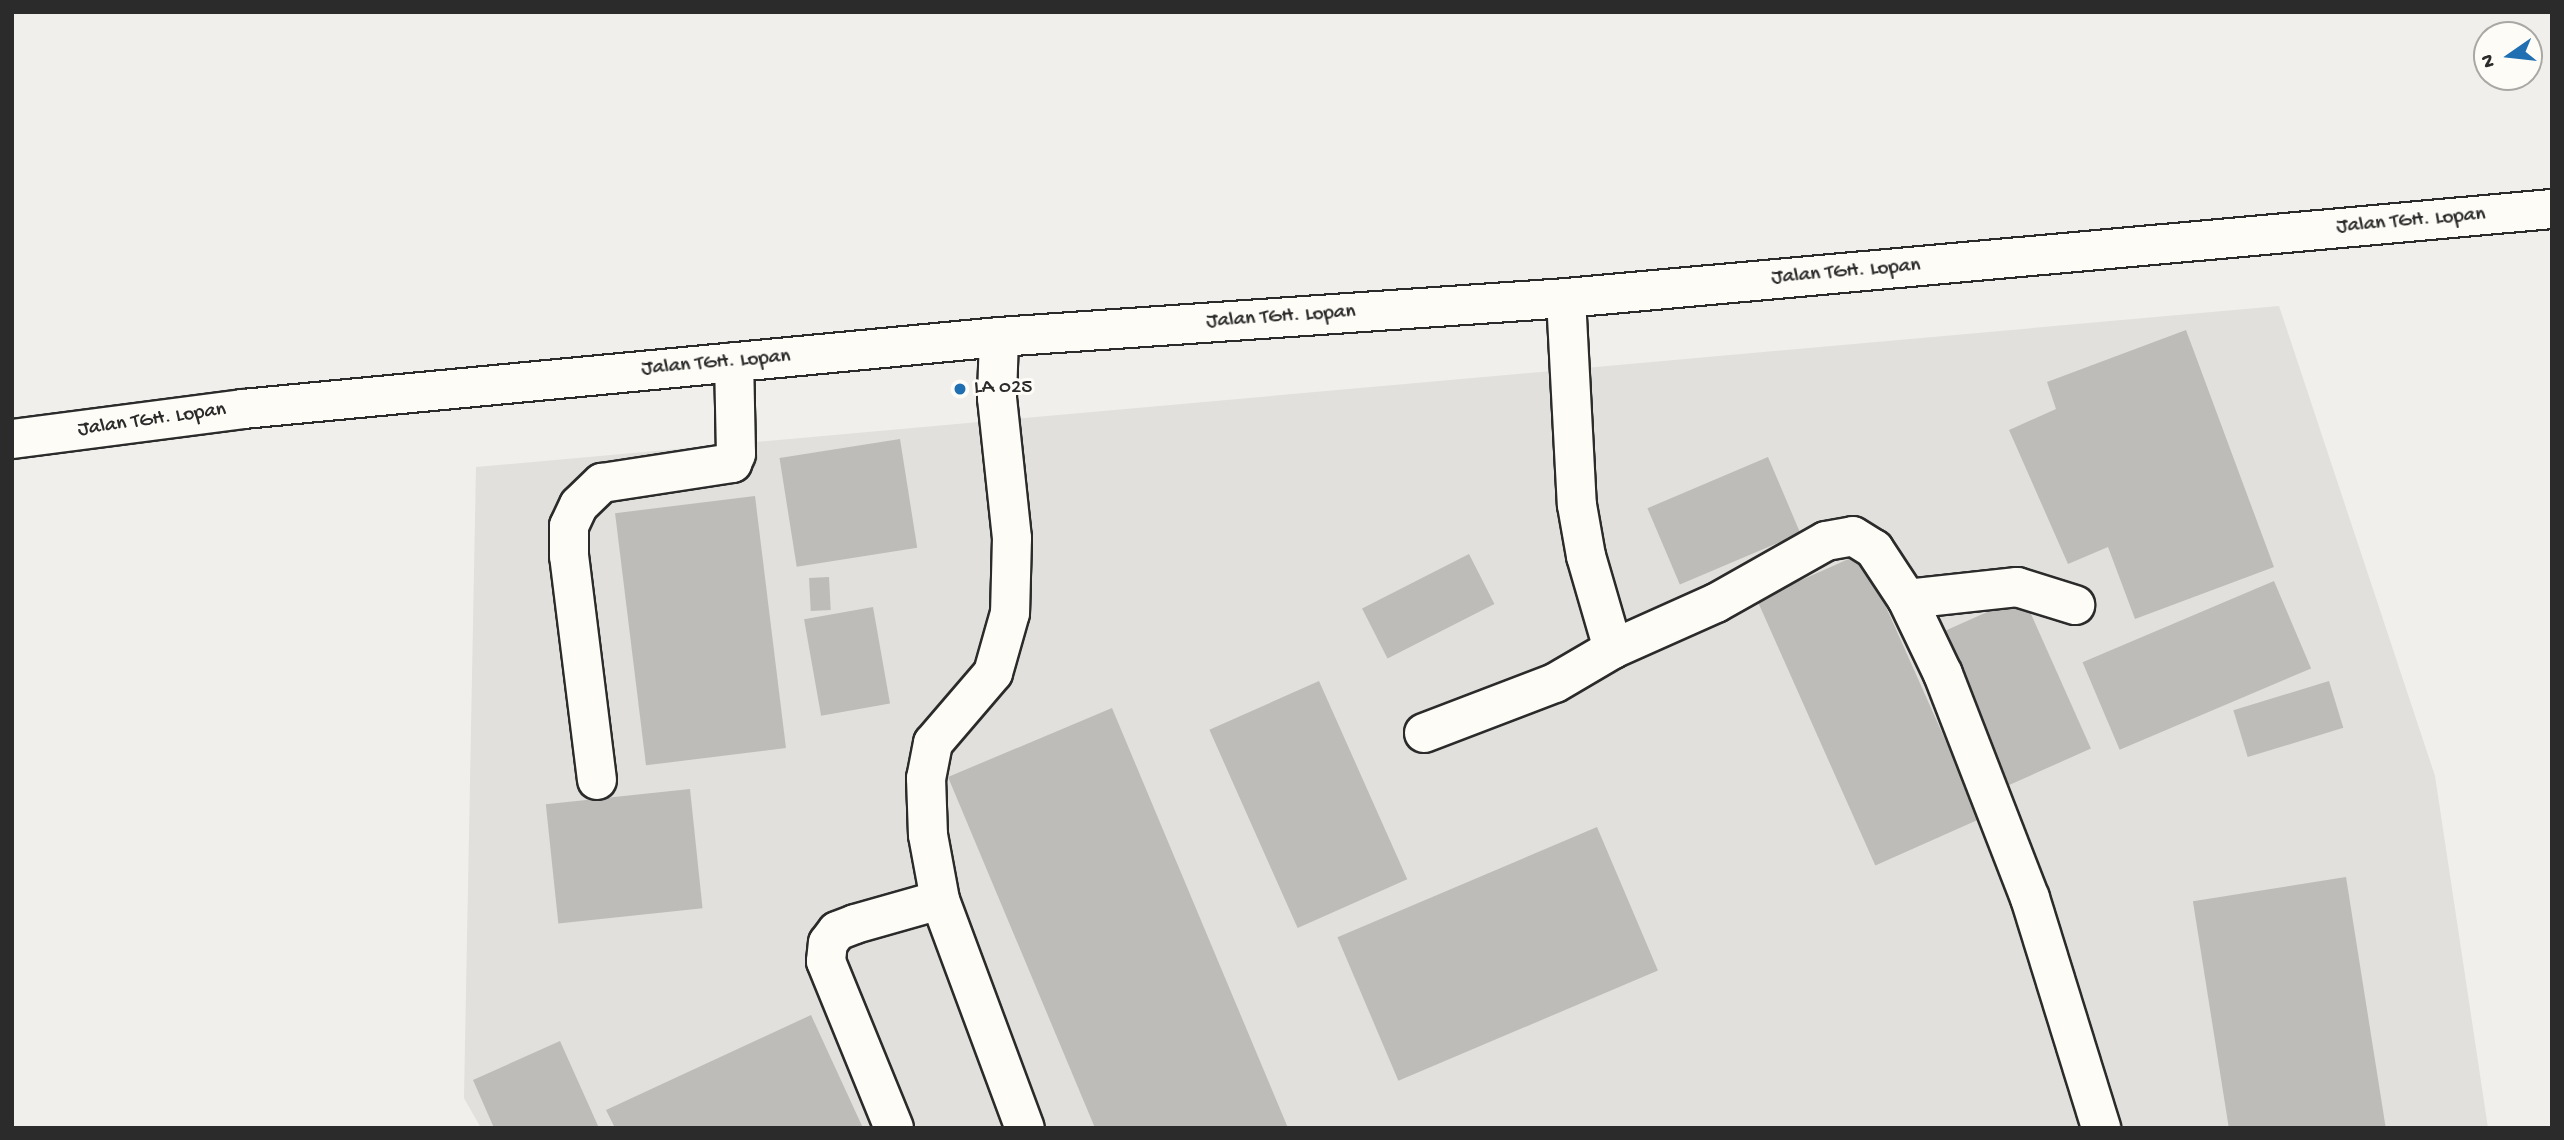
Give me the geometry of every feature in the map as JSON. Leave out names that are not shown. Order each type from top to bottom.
[{"type":"main road","name":"Jalan TGH. Lopan","points":[[12,439],[243,409],[999,337],[1566,298],[2552,209]]},
{"type":"main road","points":[[1566,298],[1577,505],[1586,556],[1613,649]]},
{"type":"main road","points":[[999,337],[997,398],[1012,538],[1010,613],[993,673],[933,743],[926,778],[928,835],[940,900],[1025,1128]]},
{"type":"main road","points":[[597,780],[569,556],[569,526],[579,505],[602,483],[732,463],[736,454],[734,362]]},
{"type":"main road","points":[[1424,733],[1555,683],[1613,649],[1716,603],[1839,536],[1853,536],[1874,550],[1907,599],[1943,674],[2030,898],[2101,1128]]},
{"type":"main road","points":[[1907,599],[2017,587],[2075,605]]},
{"type":"main road","points":[[894,1128],[826,961],[828,943],[837,931],[855,924],[940,900]]},
{"type":"shaded area","points":[[2279,306],[2435,776],[2488,1128],[481,1128],[464,1098],[476,467]]},
{"type":"building","points":[[2186,330],[2274,567],[2135,619],[2108,547],[2068,564],[2009,430],[2056,409],[2047,382]]},
{"type":"building","points":[[900,439],[917,548],[797,567],[780,458]]},
{"type":"building","points":[[1768,457],[1800,533],[1680,585],[1647,508]]},
{"type":"building","points":[[755,496],[786,748],[646,765],[615,513]]},
{"type":"building","points":[[1862,553],[1980,819],[1875,866],[1757,600]]},
{"type":"building","points":[[1469,554],[1494,604],[1388,658],[1362,608]]},
{"type":"building","points":[[829,577],[831,610],[811,611],[809,578]]},
{"type":"building","points":[[2274,581],[2311,668],[2120,750],[2083,662]]},
{"type":"building","points":[[2023,596],[2091,749],[2004,787],[1936,635]]},
{"type":"building","points":[[873,607],[890,704],[821,716],[804,619]]},
{"type":"building","points":[[1319,681],[1407,879],[1298,928],[1209,730]]},
{"type":"building","points":[[2329,681],[2343,728],[2248,757],[2233,710]]},
{"type":"building","points":[[1112,708],[1288,1128],[1095,1128],[948,777]]},
{"type":"building","points":[[690,789],[703,908],[558,923],[546,804]]},
{"type":"building","points":[[1597,827],[1658,971],[1398,1081],[1337,937]]},
{"type":"building","points":[[2346,877],[2386,1128],[2229,1128],[2193,901]]},
{"type":"building","points":[[811,1015],[863,1128],[615,1128],[606,1110]]},
{"type":"building","points":[[560,1041],[599,1128],[494,1128],[473,1080]]},
{"type":"place","name":"LA 025","points":[[960,389]]}]
